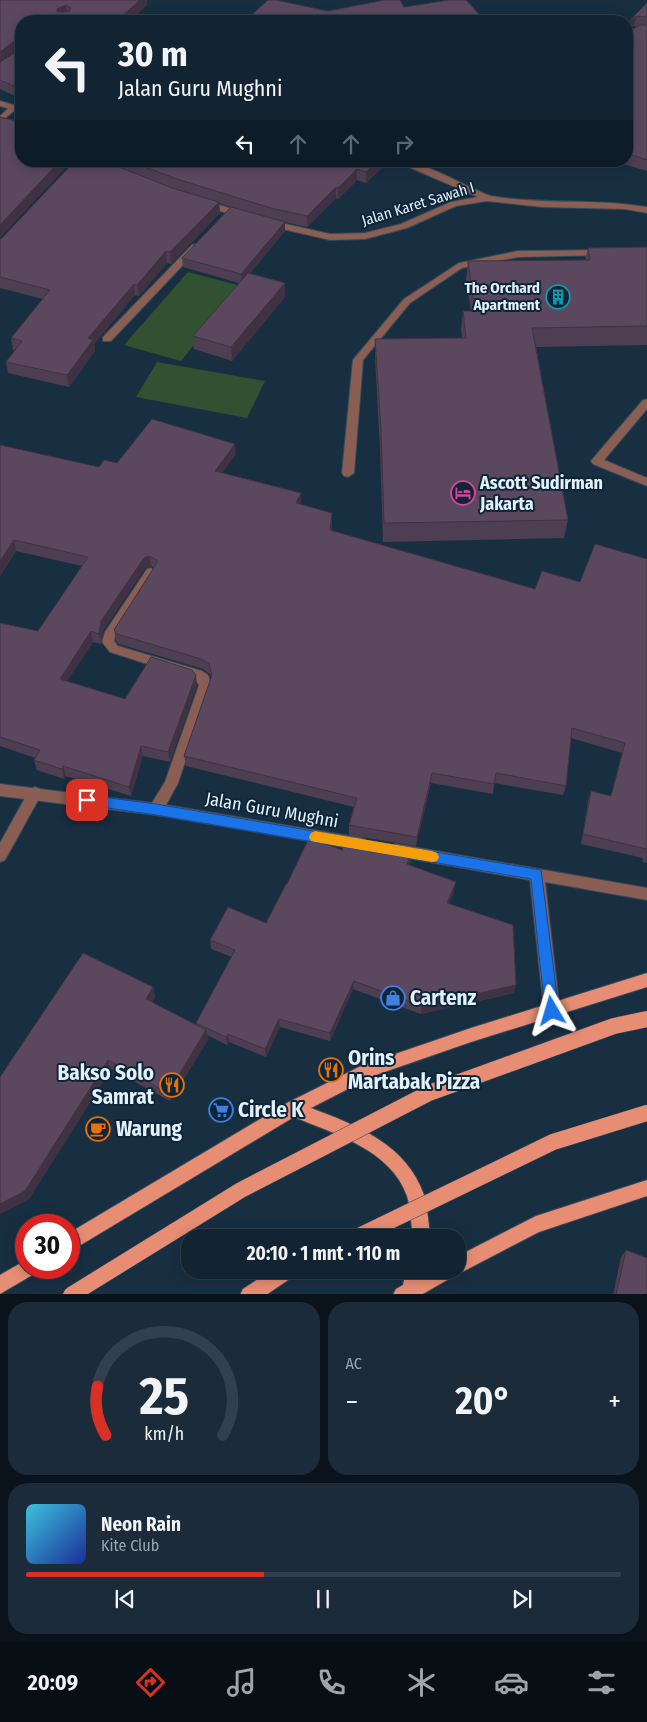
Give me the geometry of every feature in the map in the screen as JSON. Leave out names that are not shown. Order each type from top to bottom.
[{"type":"main road","points":[[80,1236],[293,1109],[369,1070],[471,1034],[552,1011],[647,980]]},
{"type":"main road","points":[[71,1294],[241,1190],[428,1092],[614,1026],[647,1019]]},
{"type":"main road","points":[[293,1109],[377,1146],[400,1167],[415,1195],[421,1229]]},
{"type":"main road","points":[[374,1229],[554,1142],[647,1113]]},
{"type":"main road","points":[[466,1261],[536,1225],[647,1188]]},
{"type":"main road","points":[[0,1284],[15,1275]]},
{"type":"main road","points":[[249,1294],[273,1279]]},
{"type":"main road","points":[[406,1292],[411,1279]]},
{"type":"main road","points":[[406,1292],[431,1279]]},
{"type":"street","points":[[0,103],[15,108]]},
{"type":"street","points":[[0,120],[15,111]]},
{"type":"street","points":[[416,167],[487,198]]},
{"type":"street","name":"Jalan Karet Sawah I","points":[[194,200],[257,220],[330,237],[365,236],[404,226],[454,204],[487,198],[542,204],[626,206],[647,210]]},
{"type":"street","points":[[218,222],[229,211]]},
{"type":"street","points":[[107,339],[205,236]]},
{"type":"street","points":[[348,473],[358,360],[407,301],[458,266],[518,254],[612,253]]},
{"type":"street","points":[[647,402],[597,461],[647,482]]},
{"type":"street","points":[[151,572],[109,636],[108,642],[114,649],[198,676],[203,679],[205,685],[171,783],[156,809]]},
{"type":"street","name":"Jalan Guru Mughni","points":[[0,790],[156,809],[647,894]]},
{"type":"street","points":[[0,856],[35,793]]},
{"type":"street","points":[[537,874],[552,1011]]},
{"type":"green space","points":[[188,272],[241,286],[181,361],[124,345]]},
{"type":"green space","points":[[157,362],[265,381],[247,418],[136,397]]},
{"type":"building","points":[[0,0],[140,0],[124,15],[15,15],[15,41],[0,52]],"holes":[[[66,5],[71,8],[69,12],[57,12],[57,9]]]},
{"type":"building","points":[[268,0],[328,11],[385,0],[400,0],[404,7],[449,0],[466,0],[480,15],[252,15]]},
{"type":"building","points":[[647,3],[647,17],[633,17]]},
{"type":"building","points":[[640,25],[647,25],[647,160],[633,155],[633,29]]},
{"type":"building","points":[[15,52],[15,86],[0,80],[0,62]]},
{"type":"building","points":[[0,117],[15,121],[15,167],[54,167],[0,225]]},
{"type":"building","points":[[69,167],[119,167],[172,188],[219,202],[170,252],[166,251],[137,285],[134,284],[88,338],[93,340],[67,375],[6,362],[22,341],[11,338],[50,290],[0,277],[0,239]]},
{"type":"building","points":[[145,167],[371,167],[366,172],[357,169],[307,216],[271,208],[180,180]]},
{"type":"building","points":[[231,207],[285,222],[241,274],[182,258]]},
{"type":"building","points":[[647,247],[647,326],[532,328],[568,520],[384,523],[381,429],[375,339],[466,338],[463,311],[475,311],[468,261],[590,260],[588,248]]},
{"type":"building","points":[[248,273],[285,283],[231,347],[193,336]]},
{"type":"building","points":[[152,419],[235,444],[215,471],[301,493],[296,503],[332,513],[330,530],[535,589],[542,571],[580,582],[595,544],[647,559],[647,853],[646,849],[583,834],[591,791],[611,796],[625,743],[572,728],[566,786],[496,773],[494,784],[432,773],[417,837],[349,825],[357,798],[184,756],[212,675],[209,664],[201,659],[117,634],[114,630],[157,563],[157,560],[149,556],[144,558],[101,621],[99,634],[91,631],[60,679],[125,699],[151,657],[192,670],[196,675],[168,752],[141,746],[129,787],[63,766],[62,769],[34,760],[40,750],[0,737],[0,623],[38,631],[88,557],[14,540],[0,561],[0,445],[99,467],[104,460],[117,463]]},
{"type":"building","points":[[309,838],[342,850],[345,840],[412,852],[407,864],[456,882],[447,903],[513,925],[516,985],[422,1006],[354,981],[330,1033],[279,1019],[265,1049],[228,1034],[226,1037],[196,1023],[235,950],[210,940],[228,907],[266,923]]},
{"type":"building","points":[[83,953],[153,987],[146,999],[206,1030],[168,1093],[108,1060],[25,1191],[0,1204],[0,1077]]},
{"type":"building","points":[[626,1250],[647,1258],[647,1294],[616,1294]]},
{"type":"slow traffic","points":[[315,837],[432,857]]},
{"type":"place","name":"The Orchard Apartment","points":[[558,297]]},
{"type":"place","name":"Ascott Sudirman Jakarta","points":[[463,493]]},
{"type":"place","name":"Cartenz","points":[[393,998]]},
{"type":"place","name":"Orins Martabak Pizza","points":[[331,1070]]},
{"type":"place","name":"Bakso Solo Samrat","points":[[172,1085]]},
{"type":"place","name":"Circle K","points":[[221,1110]]},
{"type":"place","name":"Warung","points":[[98,1129]]},
{"type":"route","points":[[87,800],[156,809],[537,874],[552,1011]]}]
